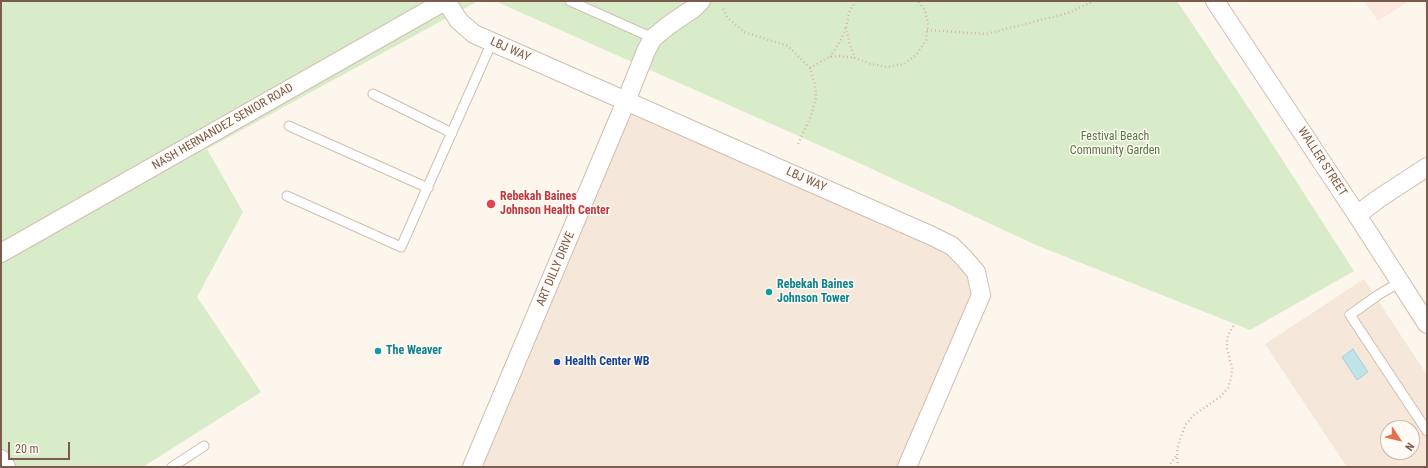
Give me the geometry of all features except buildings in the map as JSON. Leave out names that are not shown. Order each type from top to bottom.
[{"type":"street","name":"LBJ WAY","points":[[446,1],[459,21],[474,34],[932,236],[952,246],[964,258],[976,272],[981,295],[907,467]]},
{"type":"street","name":"NASH HERNANDEZ SENIOR ROAD","points":[[1,252],[446,1]]},
{"type":"street","name":"ART DILLY DRIVE","points":[[472,467],[646,51],[654,38],[701,1]]},
{"type":"street","name":"WALLER STREET","points":[[1215,1],[1427,324]]},
{"type":"street","points":[[1356,215],[1427,167]]},
{"type":"street","points":[[1,459],[6,467]]},
{"type":"lane","points":[[570,1],[654,38]]},
{"type":"lane","points":[[287,196],[401,247],[492,42]]},
{"type":"lane","points":[[373,94],[452,133]]},
{"type":"lane","points":[[289,126],[428,188]]},
{"type":"lane","points":[[1400,282],[1378,295],[1350,315],[1427,431]]},
{"type":"lane","points":[[172,467],[204,446]]},
{"type":"path","points":[[829,58],[842,38],[850,10],[856,1]]},
{"type":"path","points":[[810,68],[829,58],[840,56],[855,58],[887,67],[904,64],[917,54],[926,40],[928,25],[925,10],[918,1]]},
{"type":"path","points":[[927,30],[986,34],[1068,13],[1094,1]]},
{"type":"path","points":[[723,9],[728,18],[744,32],[788,46],[810,68],[816,85],[816,98],[811,116],[798,144]]},
{"type":"path","points":[[846,26],[849,42],[855,58]]},
{"type":"path","points":[[1178,467],[1177,455],[1180,439],[1186,424],[1194,415],[1220,397],[1228,388],[1232,368],[1227,349],[1227,342],[1228,335],[1234,325]]},
{"type":"path","points":[[1168,467],[1177,455]]},
{"type":"shaded area","points":[[1364,1],[1409,1],[1378,21]]},
{"type":"shaded area","points":[[627,103],[963,259],[979,295],[904,467],[474,467]]},
{"type":"shaded area","points":[[1364,279],[1427,375],[1427,467],[1347,467],[1265,344]]},
{"type":"green space","points":[[1,1],[478,1],[207,149],[243,212],[197,297],[261,392],[143,467],[1,467]]},
{"type":"green space","name":"Festival Beach Community Garden","points":[[495,1],[1177,1],[1258,122],[1354,271],[1250,330],[1036,245],[857,162]]},
{"type":"water","points":[[1353,349],[1368,372],[1357,380],[1342,357]]},
{"type":"place","name":"Rebekah Baines Johnson Health Center","points":[[491,204]]},
{"type":"place","name":"Rebekah Baines Johnson Tower","points":[[769,292]]},
{"type":"place","name":"The Weaver","points":[[378,351]]},
{"type":"place","name":"Health Center WB","points":[[557,362]]}]
